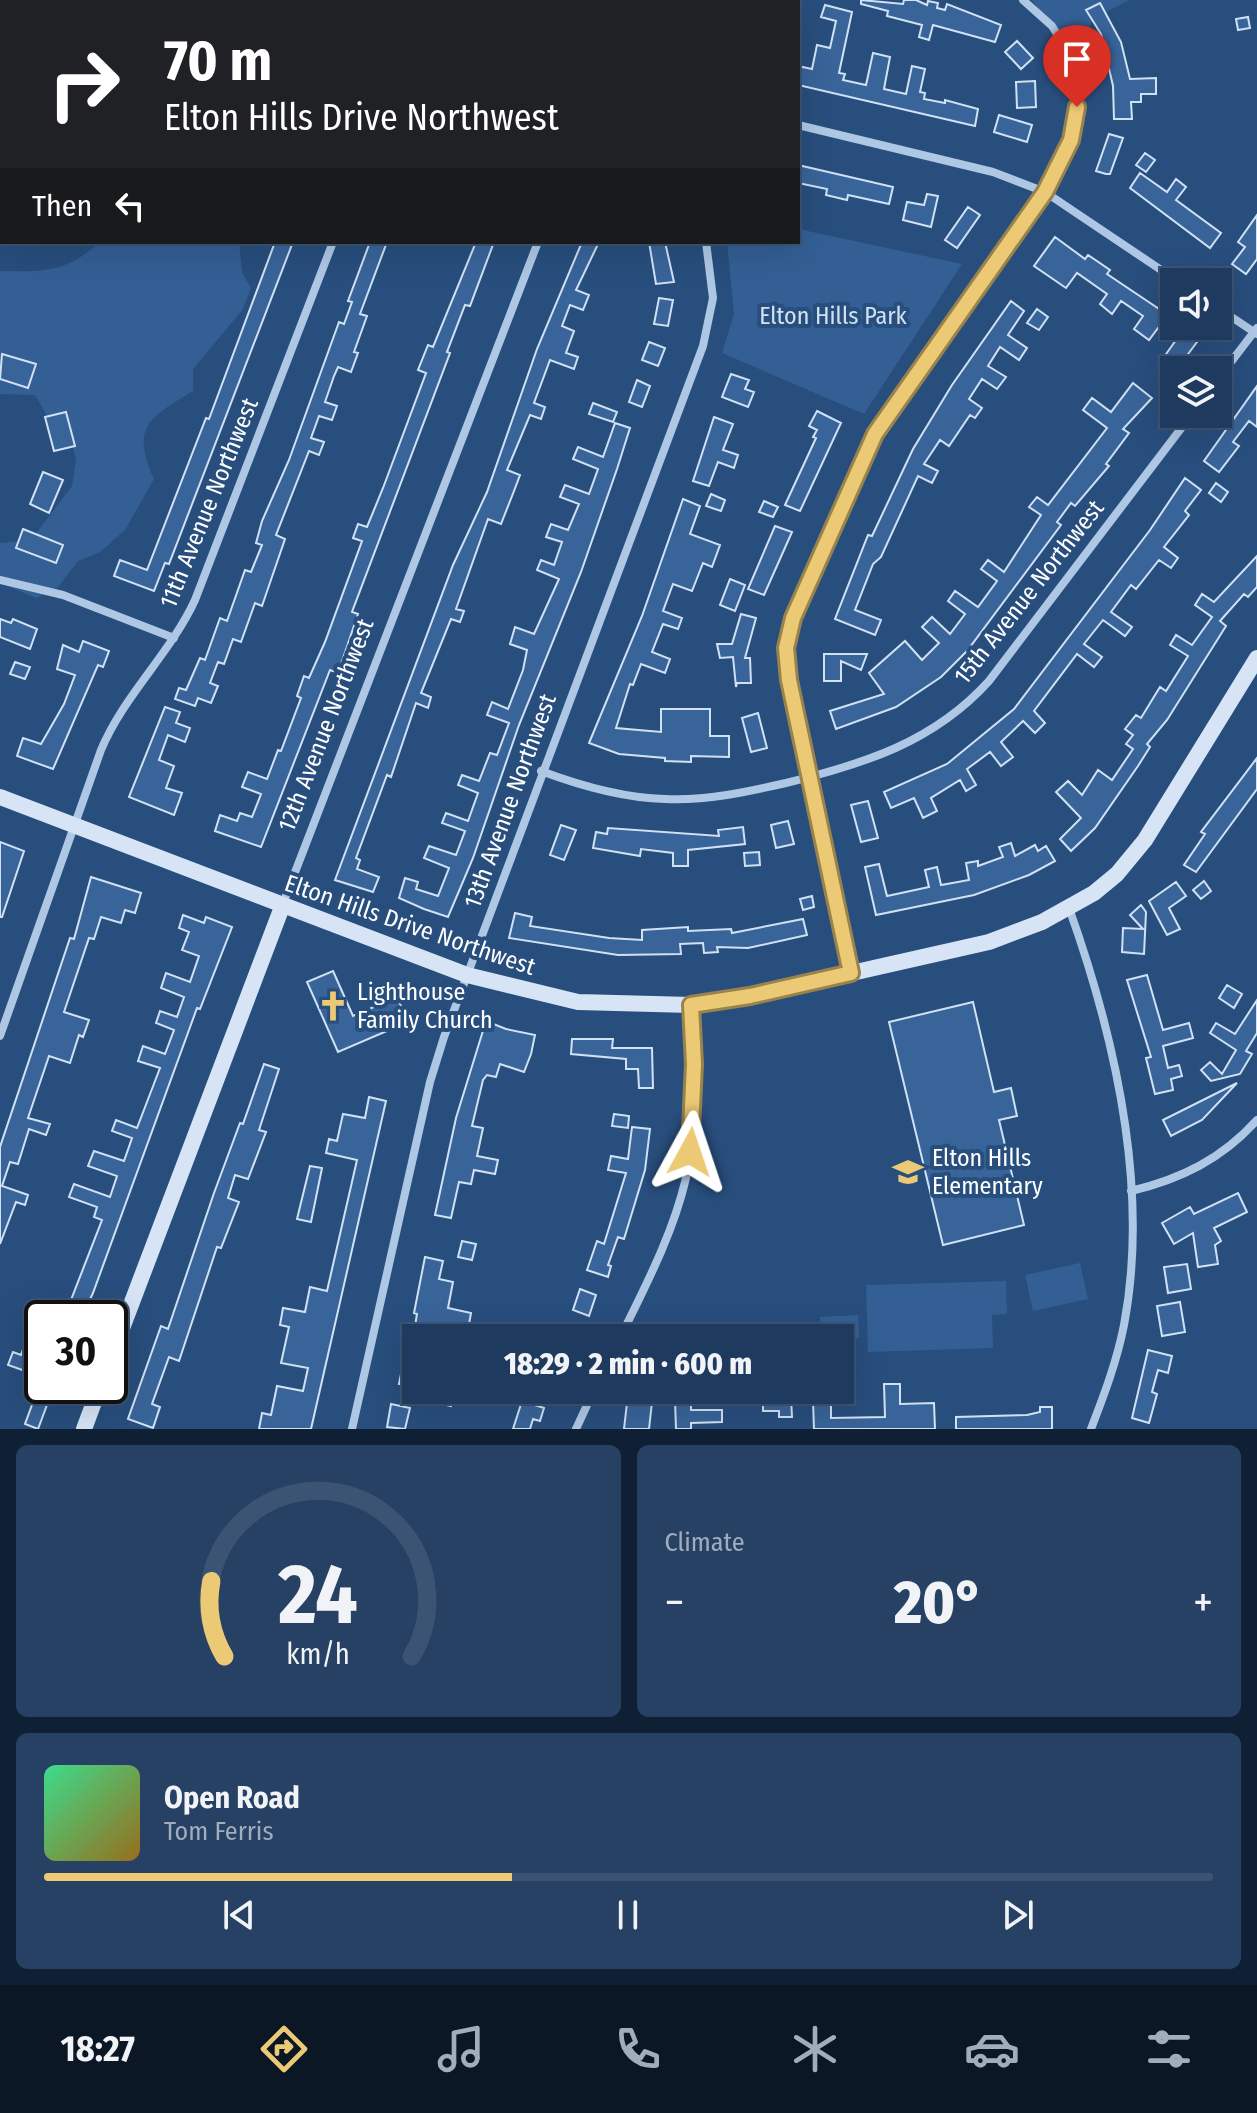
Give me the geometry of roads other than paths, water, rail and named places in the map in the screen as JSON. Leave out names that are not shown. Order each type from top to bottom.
[{"type":"main road","name":"Elton Hills Drive Northwest","points":[[0,797],[467,975],[578,1002],[691,1005],[750,996],[989,942],[1069,908],[1094,893],[1133,856],[1257,658]]},
{"type":"main road","name":"12th Avenue Northwest","points":[[128,1313],[282,907]]},
{"type":"main road","points":[[84,1429],[93,1404]]},
{"type":"street","points":[[851,973],[786,648],[793,618],[881,424],[1045,192],[1064,157],[1074,125],[1078,87],[1075,63],[1052,26],[1023,0]]},
{"type":"street","points":[[800,125],[993,172],[1045,192],[1160,269]]},
{"type":"street","name":"11th Avenue Northwest","points":[[0,1036],[74,824],[114,722],[174,638],[203,581],[332,244]]},
{"type":"street","name":"12th Avenue Northwest","points":[[282,907],[537,244]]},
{"type":"street","name":"13th Avenue Northwest","points":[[352,1429],[430,1082],[541,771],[703,346],[713,298],[706,244]]},
{"type":"street","points":[[1232,316],[1256,331],[1232,361]]},
{"type":"street","name":"15th Avenue Northwest","points":[[541,771],[597,790],[665,799],[725,796],[857,765],[914,742],[970,701],[999,668],[1181,428]]},
{"type":"street","points":[[0,580],[63,595],[174,638]]},
{"type":"street","points":[[1069,908],[1088,965],[1118,1088],[1131,1191],[1131,1271],[1124,1324],[1091,1429]]},
{"type":"street","points":[[627,1324],[657,1260],[686,1177],[694,1111],[691,1005]]},
{"type":"street","points":[[1131,1191],[1185,1176],[1222,1152],[1257,1120]]},
{"type":"street","points":[[576,1429],[588,1404]]},
{"type":"place","name":"Lighthouse Family Church","points":[[333,1006]]},
{"type":"place","name":"Elton Hills Elementary","points":[[908,1172]]},
{"type":"park label","name":"Elton Hills Park","points":[[833,316]]}]
